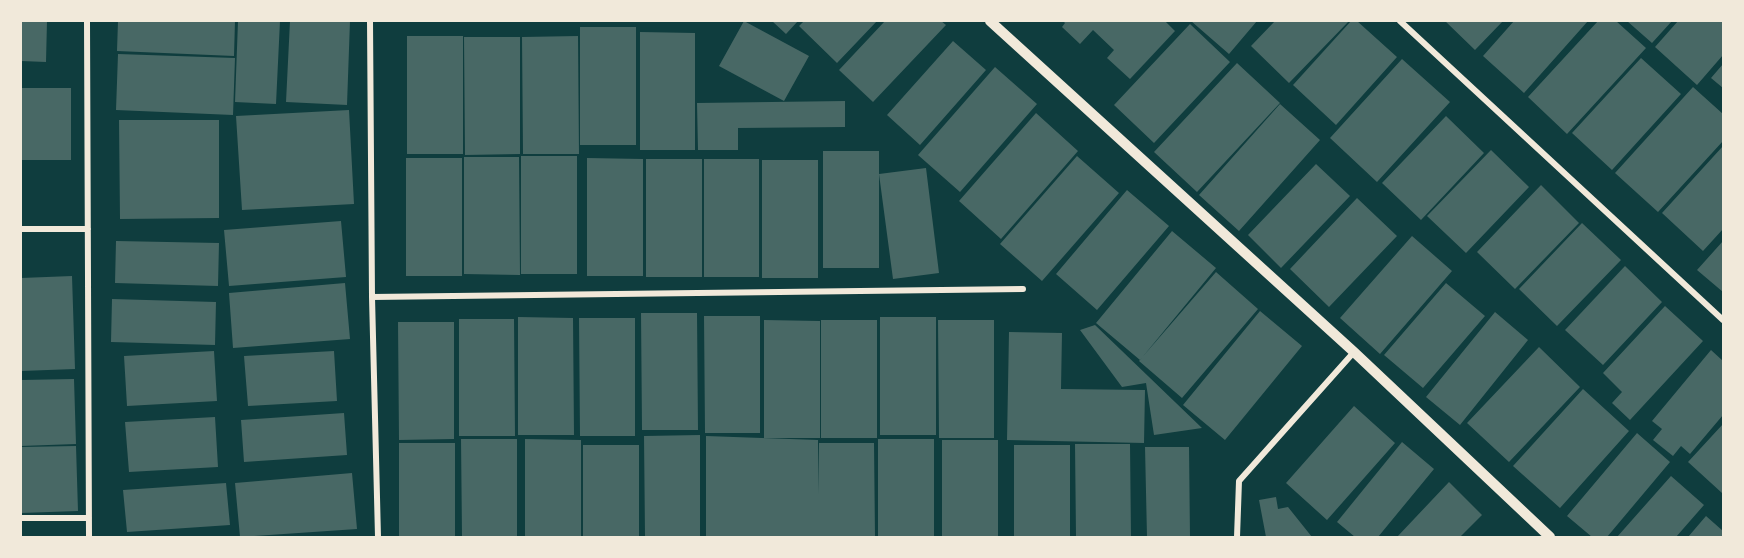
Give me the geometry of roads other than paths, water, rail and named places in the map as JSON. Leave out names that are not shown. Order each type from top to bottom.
[{"type":"street","points":[[87,21],[89,537]]},
{"type":"street","points":[[370,21],[372,297],[378,537]]},
{"type":"street","points":[[1400,21],[1723,320]]},
{"type":"street","points":[[994,22],[1354,352],[1550,537]]},
{"type":"street","points":[[21,229],[88,229]]},
{"type":"street","points":[[372,297],[1023,289]]},
{"type":"street","points":[[1237,537],[1239,482],[1354,352]]},
{"type":"street","points":[[21,518],[89,518]]}]
